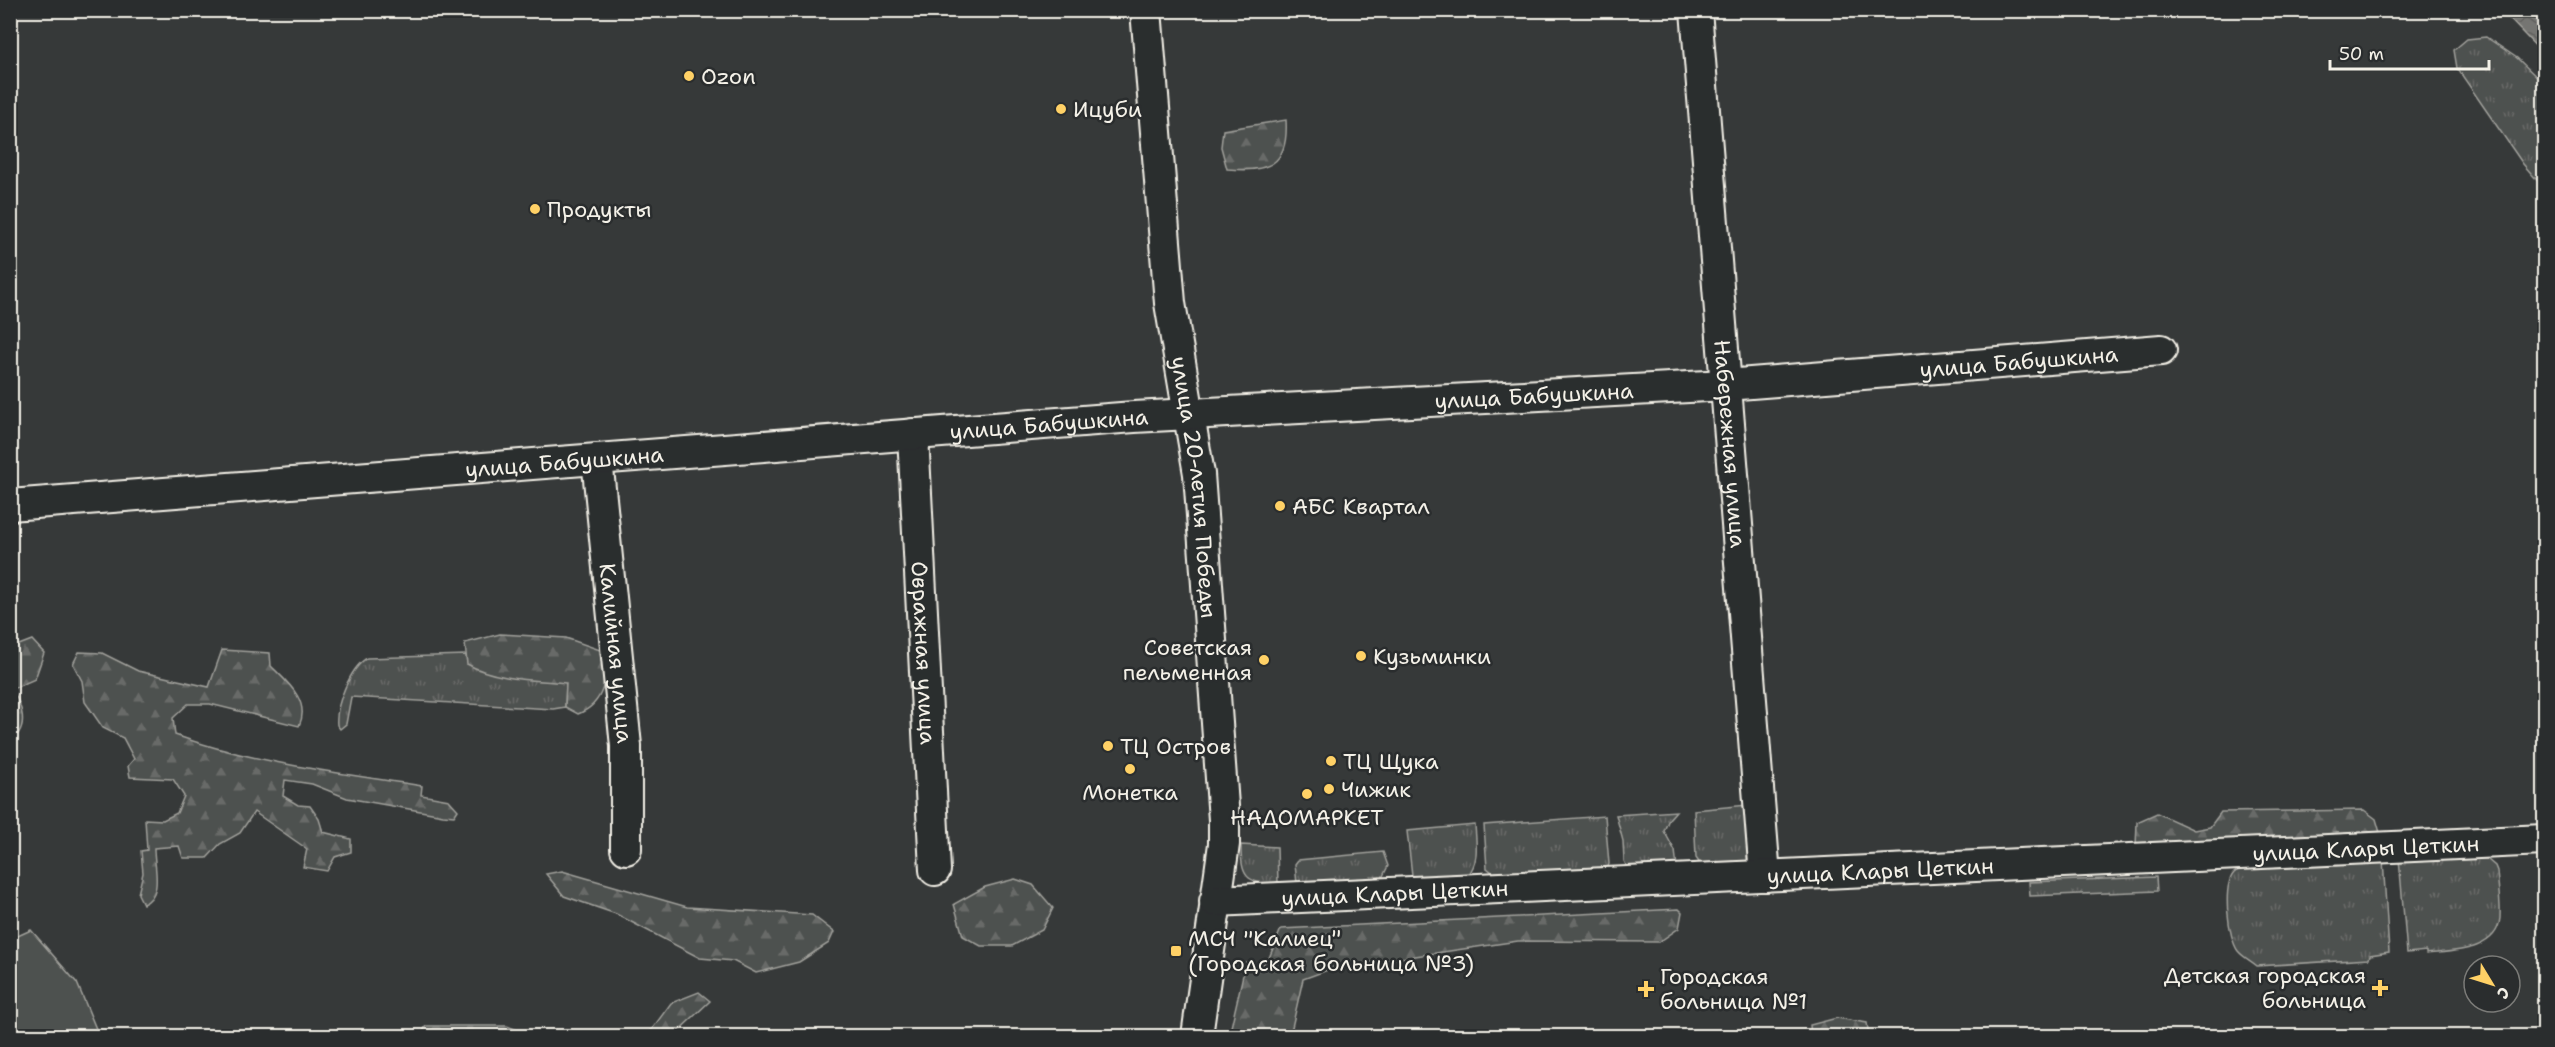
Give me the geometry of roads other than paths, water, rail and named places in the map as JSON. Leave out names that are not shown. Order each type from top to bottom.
[{"type":"street","name":"улица 20-летия Победы","points":[[1146,10],[1170,303],[1199,474],[1224,820],[1224,844],[1197,1036]]},
{"type":"street","name":"Набережная улица","points":[[1695,10],[1765,876]]},
{"type":"street","name":"улица Бабушкина","points":[[10,504],[1190,414],[1726,385],[2161,350]]},
{"type":"street","name":"Овражная улица","points":[[913,434],[935,870]]},
{"type":"street","name":"Калийная улица","points":[[597,459],[626,746],[626,849]]},
{"type":"street","name":"улица Клары Цеткин","points":[[1215,901],[2544,840]]},
{"type":"water","points":[[2502,11],[2544,11],[2544,55]]},
{"type":"place","name":"Ozon","points":[[689,76]]},
{"type":"place","name":"Ицуби","points":[[1061,109]]},
{"type":"place","name":"Продукты","points":[[535,209]]},
{"type":"place","name":"АБС Квартал","points":[[1280,506]]},
{"type":"place","name":"Кузьминки","points":[[1361,656]]},
{"type":"place","name":"Советская пельменная","points":[[1264,660]]},
{"type":"place","name":"ТЦ Остров","points":[[1108,746]]},
{"type":"place","name":"ТЦ Щука","points":[[1331,761]]},
{"type":"place","name":"Монетка","points":[[1130,769]]},
{"type":"place","name":"Чижик","points":[[1329,789]]},
{"type":"place","name":"НАДОМАРКЕТ","points":[[1307,794]]},
{"type":"place","name":"МСЧ \"Калиец\" (Городская больница №3)","points":[[1176,951]]},
{"type":"place","name":"Детская городская больница","points":[[2380,988]]},
{"type":"place","name":"Городская больница №1","points":[[1646,989]]}]
